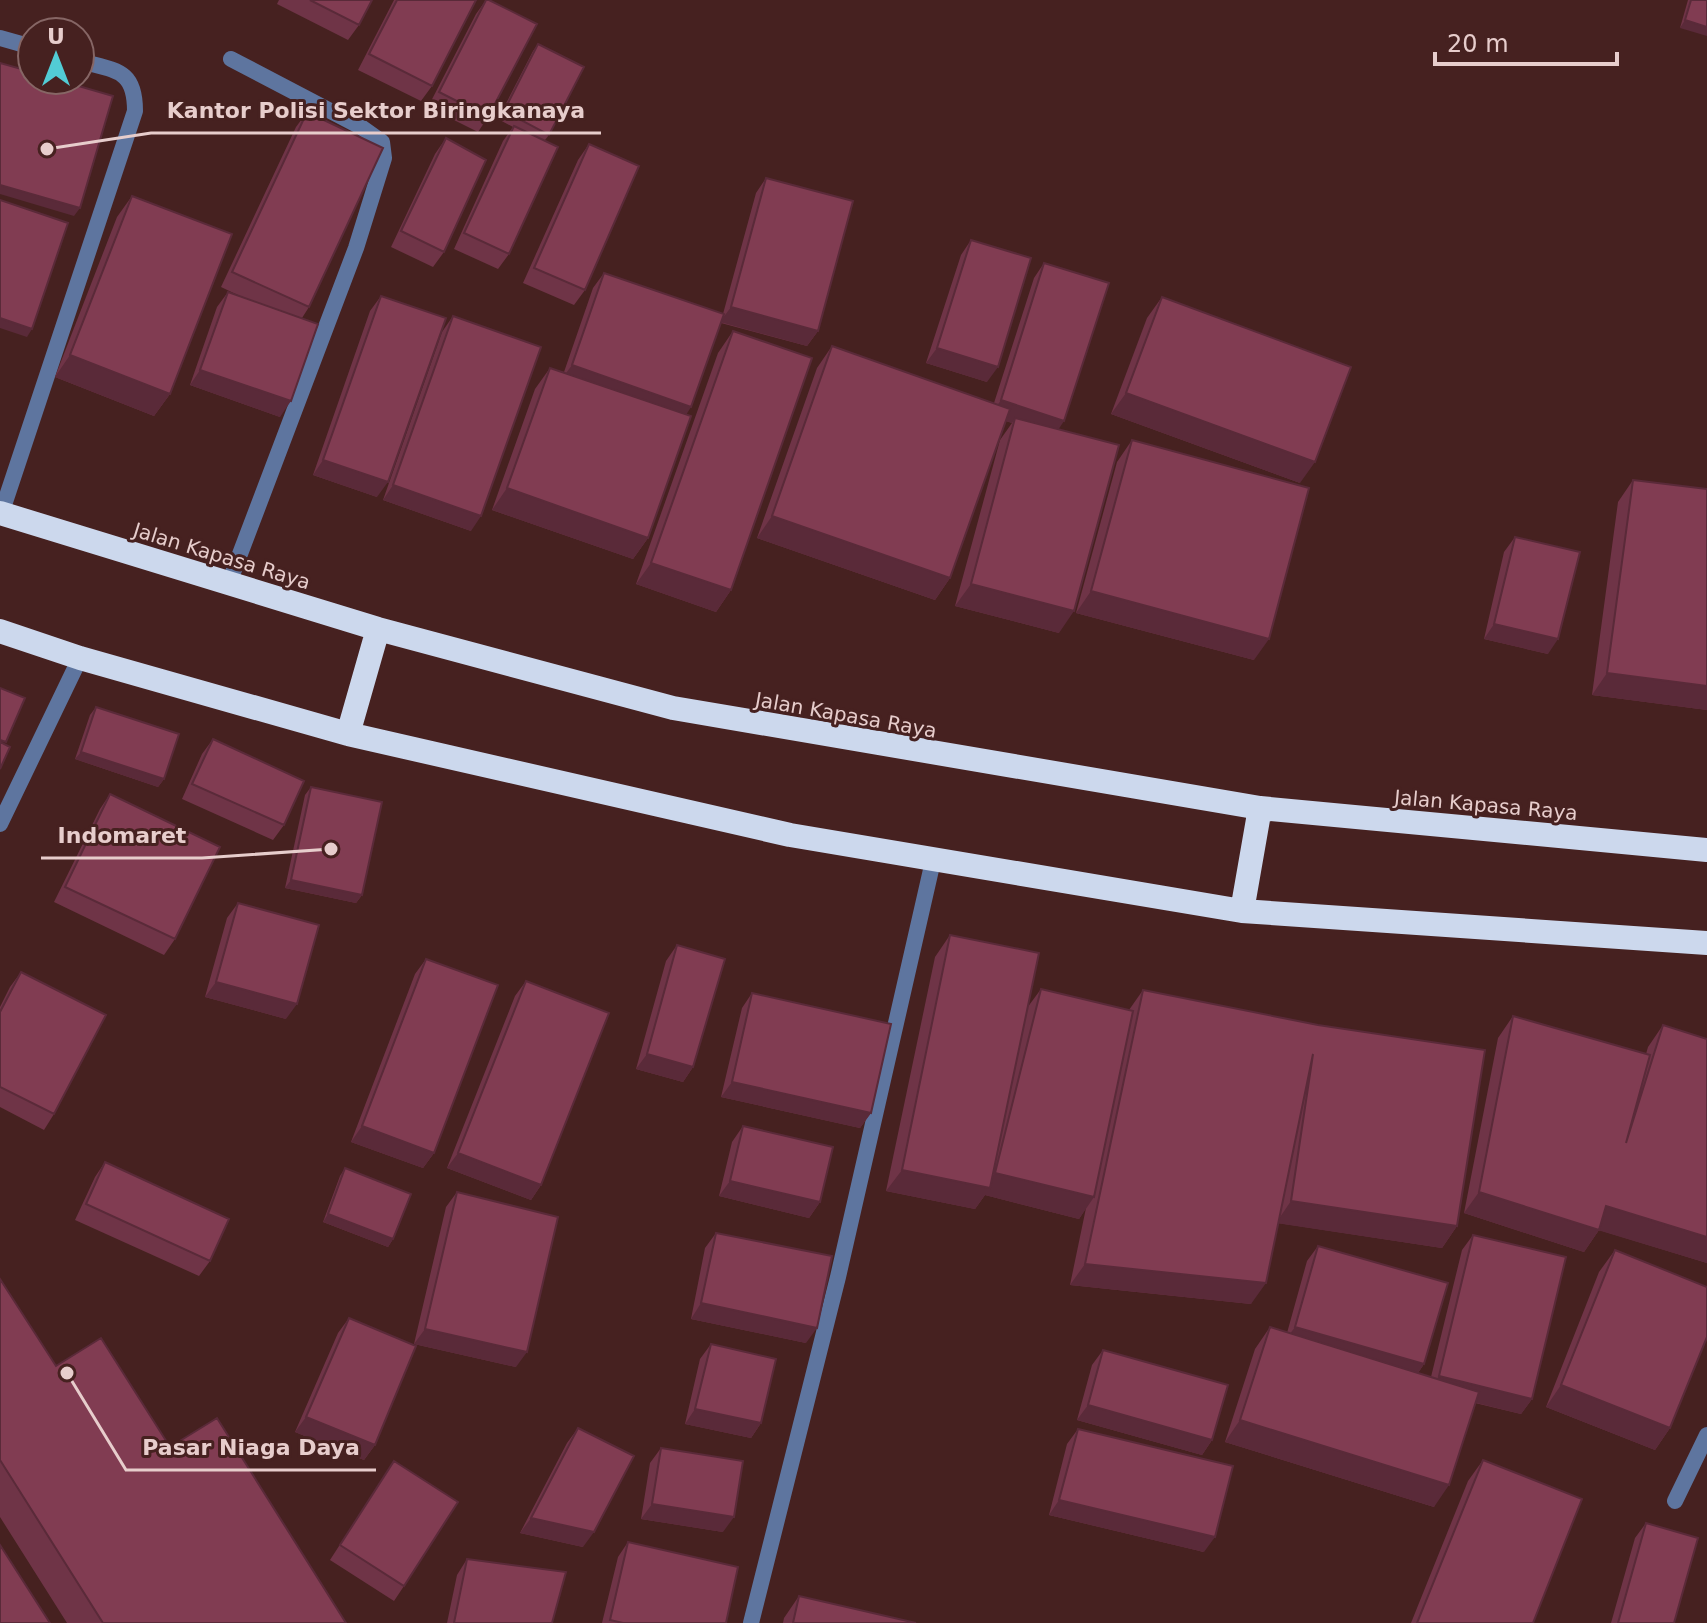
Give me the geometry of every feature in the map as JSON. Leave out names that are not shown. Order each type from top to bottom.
[{"type":"highway","name":"Jalan Kapasa Raya","points":[[1,513],[378,629],[673,708],[1260,808],[1707,850]]},
{"type":"highway","points":[[348,734],[378,629]]},
{"type":"highway","points":[[0,631],[80,658],[348,734],[790,835],[1242,911],[1707,943]]},
{"type":"highway","points":[[1242,911],[1260,808]]},
{"type":"street","points":[[229,583],[356,248],[384,158],[382,142],[361,127],[231,59]]},
{"type":"street","points":[[1,513],[135,111],[135,88],[127,76],[96,66]]},
{"type":"street","points":[[0,824],[80,658]]},
{"type":"street","points":[[751,1623],[838,1277],[933,861]]},
{"type":"street","points":[[1675,1501],[1707,1435]]},
{"type":"building","points":[[310,0],[372,0],[359,25]]},
{"type":"building","points":[[397,0],[476,0],[432,86],[369,54]]},
{"type":"building","points":[[486,0],[537,24],[488,117],[439,92]]},
{"type":"building","points":[[1691,0],[1707,0],[1707,27],[1685,20]]},
{"type":"building","points":[[538,44],[584,67],[549,135],[504,111]]},
{"type":"building","points":[[0,63],[16,68],[16,96],[96,96],[96,91],[113,96],[80,208],[0,185]]},
{"type":"building","points":[[307,112],[383,148],[309,307],[232,272]]},
{"type":"building","points":[[514,126],[558,147],[509,254],[464,233]]},
{"type":"building","points":[[446,138],[486,160],[444,252],[401,231]]},
{"type":"building","points":[[589,144],[639,166],[585,290],[534,268]]},
{"type":"building","points":[[766,178],[853,201],[818,331],[731,307]]},
{"type":"building","points":[[132,196],[232,234],[170,394],[70,355]]},
{"type":"building","points":[[0,200],[68,223],[32,329],[0,318]]},
{"type":"building","points":[[971,240],[1031,258],[998,367],[937,348]]},
{"type":"building","points":[[1044,263],[1109,283],[1064,421],[1001,400]]},
{"type":"building","points":[[604,273],[724,314],[691,407],[572,365]]},
{"type":"building","points":[[228,292],[318,324],[291,401],[200,370]]},
{"type":"building","points":[[381,296],[446,318],[388,482],[323,460]]},
{"type":"building","points":[[1162,297],[1351,367],[1315,462],[1126,393]]},
{"type":"building","points":[[453,316],[541,347],[481,516],[393,485]]},
{"type":"building","points":[[733,331],[812,358],[731,590],[651,563]]},
{"type":"building","points":[[832,346],[1010,409],[950,578],[772,516]]},
{"type":"building","points":[[550,368],[691,416],[648,538],[507,488]]},
{"type":"building","points":[[1015,418],[1119,445],[1074,611],[971,584]]},
{"type":"building","points":[[1132,440],[1309,488],[1269,639],[1091,591]]},
{"type":"building","points":[[1633,480],[1707,489],[1707,686],[1607,673]]},
{"type":"building","points":[[1515,537],[1580,552],[1558,639],[1494,624]]},
{"type":"building","points":[[0,688],[25,698],[6,742],[0,740]]},
{"type":"building","points":[[96,707],[179,734],[164,779],[81,752]]},
{"type":"building","points":[[213,739],[304,781],[284,825],[192,784]]},
{"type":"building","points":[[0,742],[10,747],[0,769]]},
{"type":"building","points":[[311,787],[382,802],[362,895],[291,880]]},
{"type":"building","points":[[110,794],[220,847],[175,939],[65,887]]},
{"type":"building","points":[[238,903],[319,925],[297,1004],[216,982]]},
{"type":"building","points":[[950,935],[1039,953],[990,1188],[902,1170]]},
{"type":"building","points":[[677,945],[725,959],[693,1067],[647,1054]]},
{"type":"building","points":[[426,959],[498,985],[434,1153],[362,1126]]},
{"type":"building","points":[[21,972],[106,1015],[54,1114],[0,1087],[0,1012]]},
{"type":"building","points":[[526,981],[609,1013],[541,1185],[458,1153]]},
{"type":"building","points":[[1041,989],[1133,1011],[1094,1197],[995,1173]]},
{"type":"building","points":[[1143,990],[1318,1025],[1485,1050],[1457,1226],[1291,1201],[1313,1054],[1266,1283],[1085,1264]]},
{"type":"building","points":[[752,993],[891,1024],[871,1113],[732,1082]]},
{"type":"building","points":[[1513,1016],[1650,1055],[1626,1143],[1663,1025],[1707,1039],[1707,1237],[1606,1206],[1599,1230],[1479,1192]]},
{"type":"building","points":[[743,1126],[833,1147],[820,1202],[730,1181]]},
{"type":"building","points":[[105,1162],[229,1219],[210,1261],[86,1204]]},
{"type":"building","points":[[345,1168],[411,1194],[393,1239],[328,1214]]},
{"type":"building","points":[[457,1192],[558,1217],[527,1352],[425,1329]]},
{"type":"building","points":[[716,1233],[832,1256],[817,1328],[701,1303]]},
{"type":"building","points":[[1473,1235],[1566,1257],[1532,1399],[1439,1376]]},
{"type":"building","points":[[1318,1246],[1448,1283],[1424,1364],[1295,1327]]},
{"type":"building","points":[[1615,1250],[1707,1287],[1707,1337],[1670,1428],[1561,1385]]},
{"type":"building","points":[[0,1279],[56,1366],[101,1338],[170,1447],[217,1418],[346,1623],[103,1623],[0,1460]]},
{"type":"building","points":[[349,1318],[416,1346],[375,1445],[306,1417]]},
{"type":"building","points":[[1270,1327],[1479,1392],[1449,1485],[1240,1420]]},
{"type":"building","points":[[711,1344],[776,1359],[761,1423],[695,1409]]},
{"type":"building","points":[[1103,1350],[1228,1385],[1212,1440],[1088,1405]]},
{"type":"building","points":[[578,1428],[634,1456],[594,1532],[531,1518]]},
{"type":"building","points":[[1078,1429],[1233,1466],[1215,1537],[1059,1500]]},
{"type":"building","points":[[661,1448],[743,1461],[734,1517],[652,1504]]},
{"type":"building","points":[[1483,1460],[1582,1499],[1533,1623],[1417,1623]]},
{"type":"building","points":[[394,1461],[458,1502],[404,1586],[340,1545]]},
{"type":"building","points":[[1646,1523],[1698,1538],[1674,1623],[1618,1623]]},
{"type":"building","points":[[628,1542],[738,1567],[726,1623],[623,1623],[610,1620]]},
{"type":"building","points":[[0,1545],[50,1623],[0,1623]]},
{"type":"building","points":[[467,1559],[566,1572],[552,1623],[454,1623]]},
{"type":"building","points":[[799,1596],[916,1623],[793,1623]]},
{"type":"place","name":"Kantor Polisi Sektor Biringkanaya","points":[[47,149]]},
{"type":"place","name":"Indomaret","points":[[331,849]]},
{"type":"place","name":"Pasar Niaga Daya","points":[[67,1373]]}]
